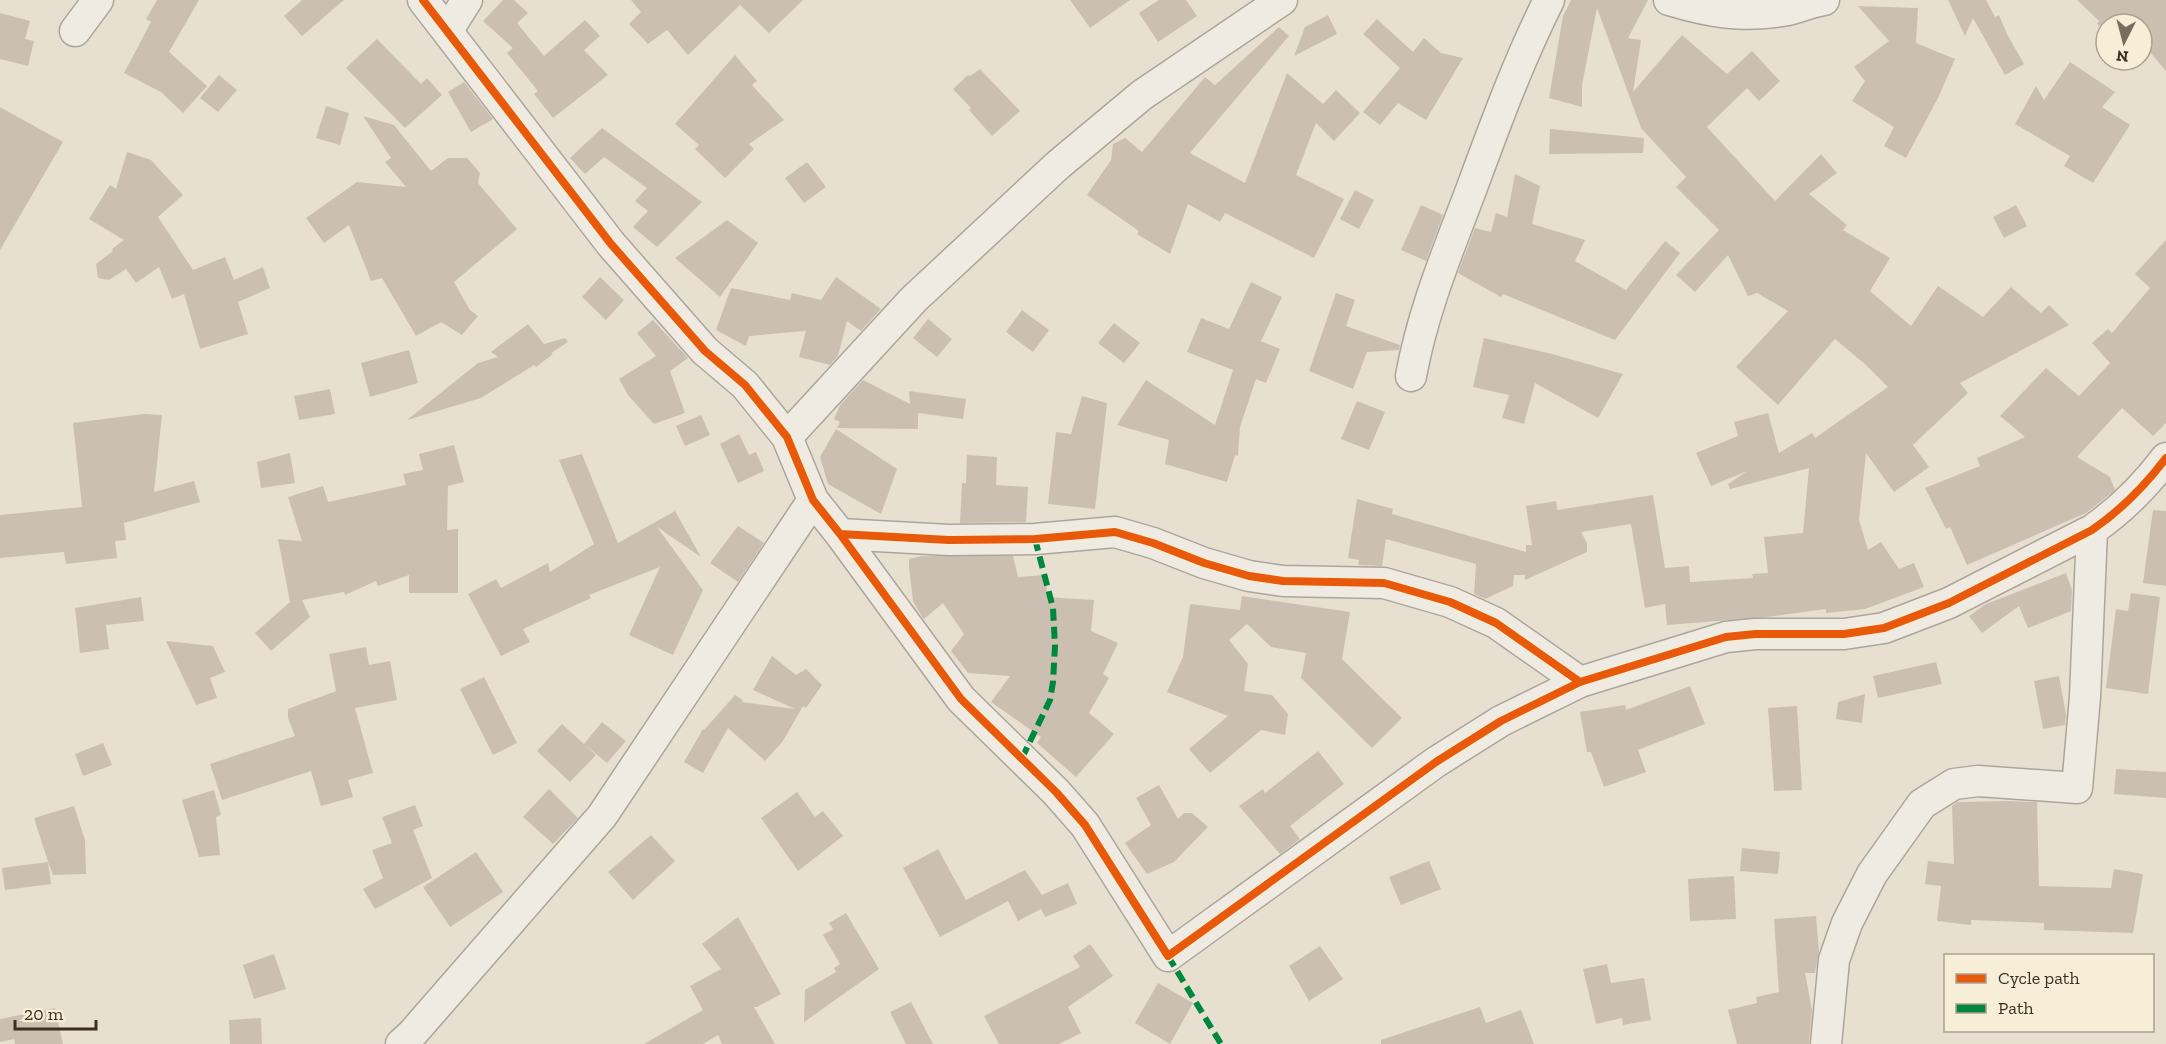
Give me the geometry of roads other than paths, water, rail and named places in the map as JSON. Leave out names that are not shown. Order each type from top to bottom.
[{"type":"street","points":[[75,31],[98,0]]},
{"type":"street","points":[[423,0],[612,244],[705,351],[746,385],[787,437],[813,500],[961,699],[1056,792],[1085,825],[1168,956],[1436,762],[1501,721],[1580,682],[1726,637],[1755,634],[1844,634],[1884,628],[1949,603],[2092,530],[2111,517],[2147,483],[2166,458]]},
{"type":"street","points":[[448,30],[467,0]]},
{"type":"street","points":[[787,437],[914,299],[1058,165],[1142,95],[1282,0]]},
{"type":"street","points":[[1411,376],[1425,312],[1505,95],[1527,42],[1548,0]]},
{"type":"street","points":[[1669,0],[1705,11],[1740,15],[1790,9],[1824,0]]},
{"type":"street","points":[[401,1044],[602,816],[813,500]]},
{"type":"street","points":[[1826,1044],[1834,960],[1847,923],[1872,874],[1922,804],[1954,784],[1978,781],[2076,788],[2085,697],[2092,530]]},
{"type":"street","points":[[840,534],[949,540],[1035,538],[1115,532],[1153,543],[1204,564],[1249,576],[1283,581],[1384,583],[1450,602],[1496,623],[1580,682]]}]
